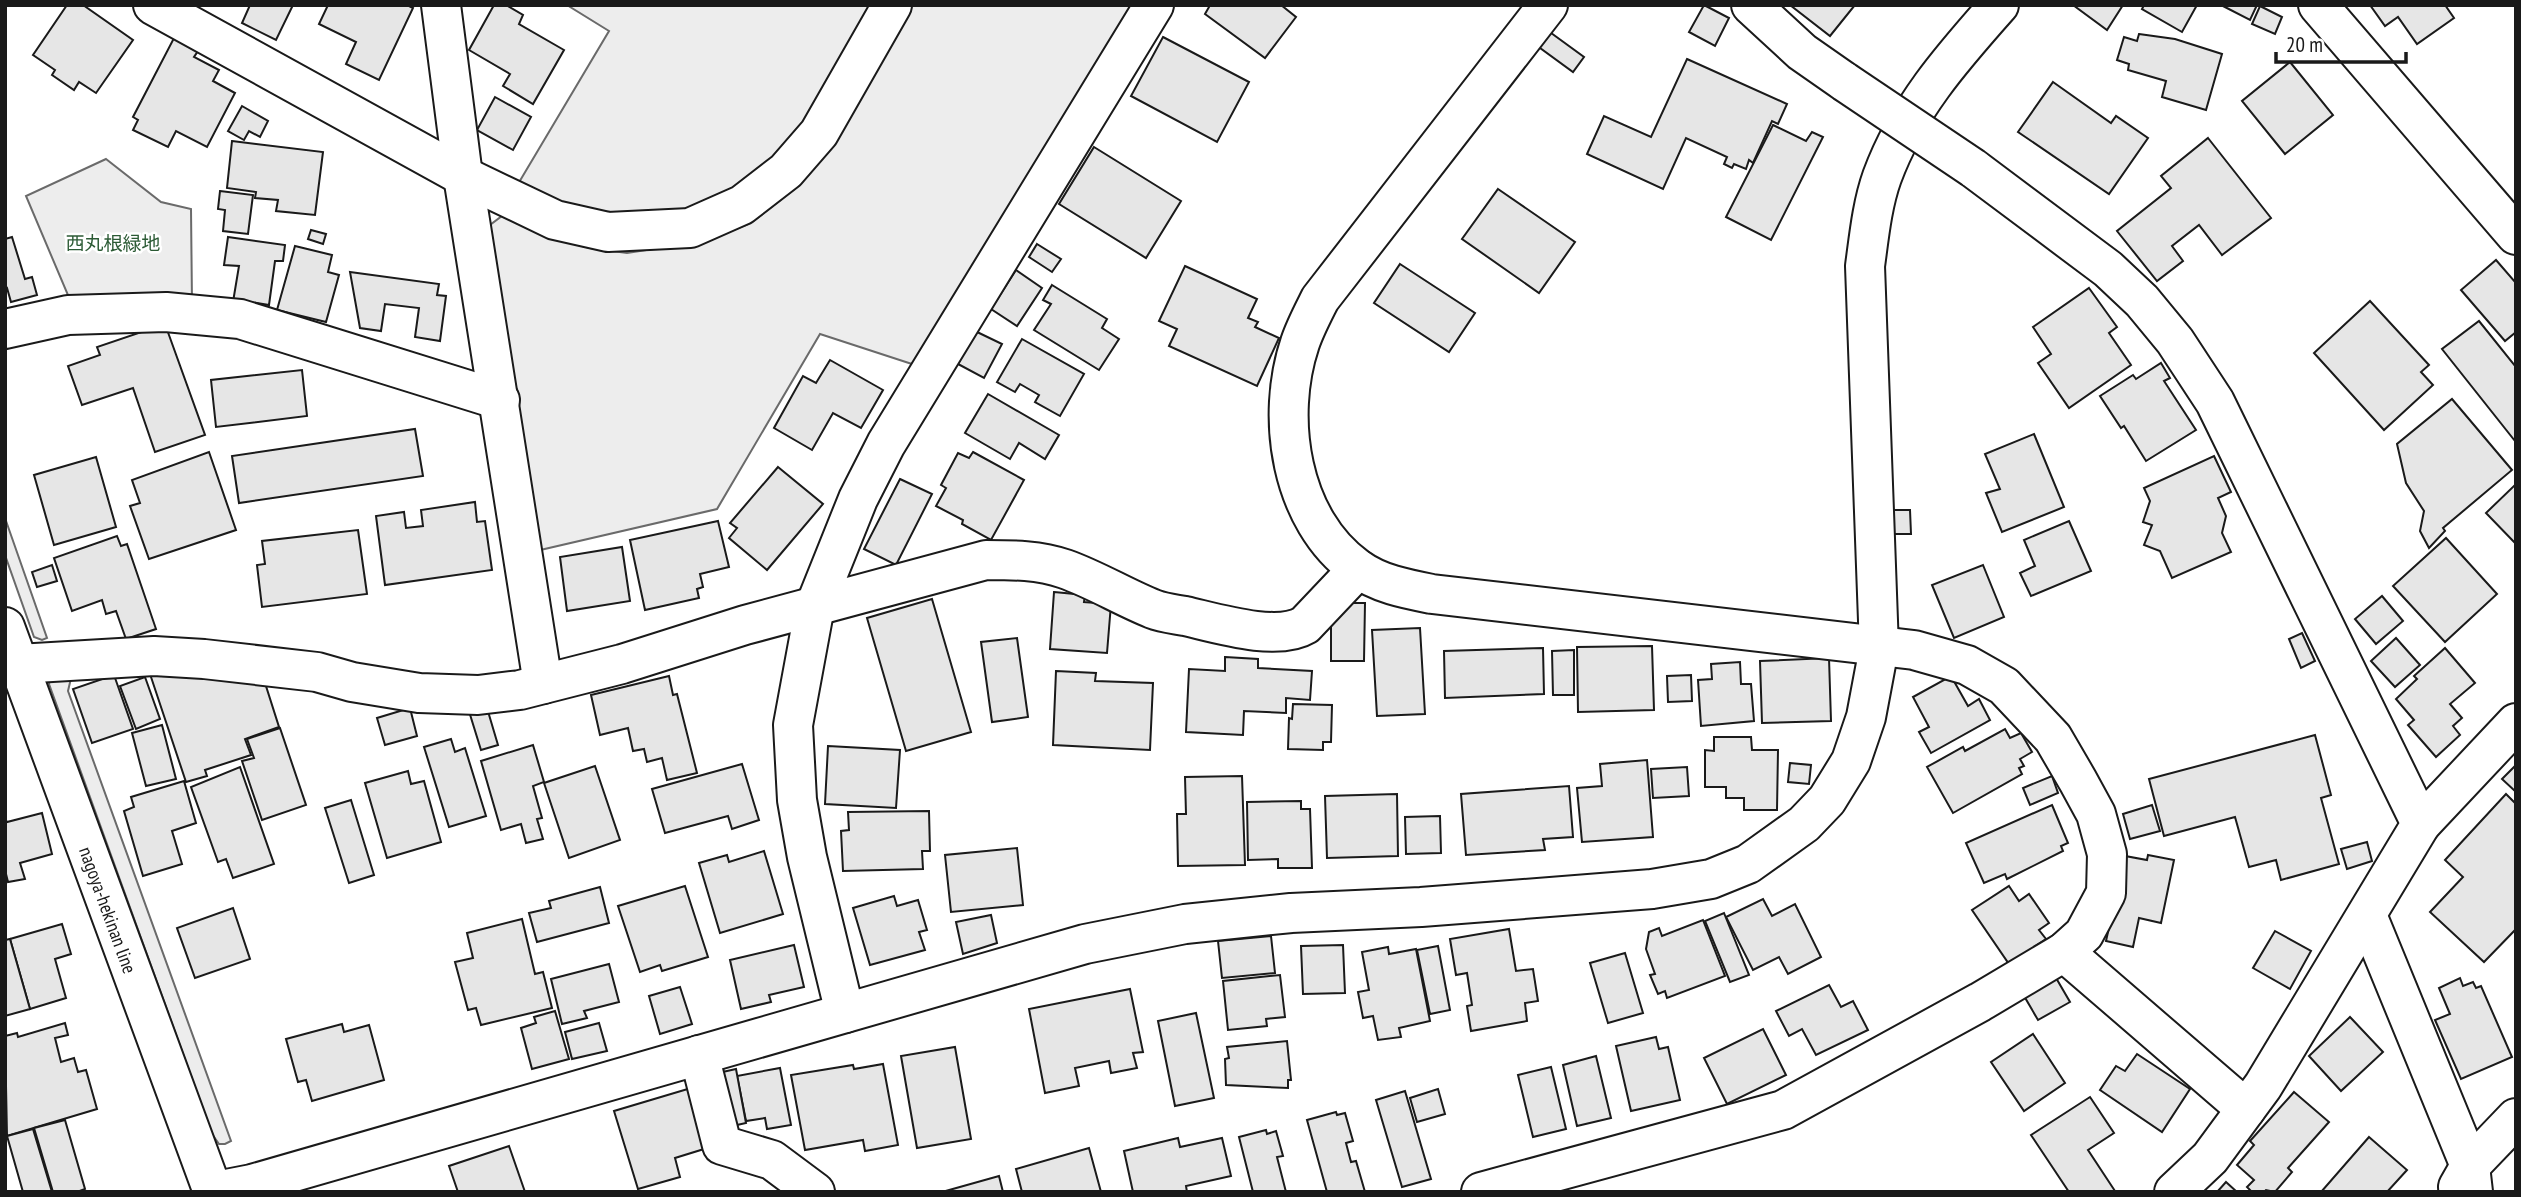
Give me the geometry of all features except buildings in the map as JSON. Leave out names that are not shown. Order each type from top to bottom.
[{"type":"street","points":[[153,5],[463,176],[555,220],[608,232],[690,228],[742,205],[786,171],[819,133],[892,5]]},
{"type":"street","points":[[441,5],[463,176],[543,684]]},
{"type":"street","points":[[845,1013],[807,857],[797,800],[793,725],[815,606],[858,499],[886,444],[1154,5]]},
{"type":"street","points":[[1481,1192],[1783,1110],[1980,1002],[2064,952],[2084,934],[2106,893],[2107,854],[2096,814],[2053,738],[2004,686],[1967,665],[1914,650],[1432,594],[1394,587],[1358,569],[1322,531],[1310,511],[1296,476],[1292,451],[1290,396],[1300,343],[1320,299],[1548,5]]},
{"type":"street","points":[[1751,5],[1802,52],[1973,168],[2108,269],[2142,301],[2175,341],[2215,402],[2421,824]]},
{"type":"street","points":[[212,1192],[253,1184],[1085,944],[1185,924],[1291,914],[1652,890],[1711,879],[1748,864],[1779,844],[1827,800],[1851,761],[1866,717],[1879,648],[1865,266],[1881,179],[1905,123],[1946,65],[1999,5]]},
{"type":"street","points":[[2318,5],[2516,235]]},
{"type":"street","points":[[5,329],[68,315],[166,312],[228,317],[500,400]]},
{"type":"street","points":[[18,664],[154,656],[204,659],[317,672],[352,682],[419,693],[478,695],[520,690],[622,664],[745,625],[986,560],[1018,560],[1066,570],[1156,611],[1270,631],[1297,630],[1315,615],[1358,569]]},
{"type":"street","name":"nagoya-hekinan line","points":[[5,627],[212,1192]]},
{"type":"street","points":[[2174,1192],[2210,1157],[2263,1086],[2421,824],[2516,723]]},
{"type":"street","points":[[2367,915],[2466,1183]]},
{"type":"street","points":[[2064,952],[2246,1109]]},
{"type":"street","points":[[699,1055],[722,1145],[772,1160],[815,1192]]},
{"type":"street","points":[[2466,1183],[2516,1118]]},
{"type":"shaded area","points":[[567,5],[872,5],[800,131],[758,172],[709,202],[673,212],[620,214],[569,206],[518,184],[609,31]]},
{"type":"shaded area","points":[[910,5],[1133,5],[915,365],[820,334],[717,509],[536,551],[486,228],[502,216],[547,237],[590,248],[627,253],[705,241],[751,223],[798,186],[842,127]]},
{"type":"shaded area","name":"西丸根緑地","points":[[106,159],[161,202],[191,209],[192,303],[73,307],[26,196]]},
{"type":"shaded area","points":[[5,518],[47,638],[42,640],[34,637],[5,555]]},
{"type":"shaded area","points":[[72,674],[68,691],[231,1141],[225,1144],[219,1144],[212,1134],[49,684],[50,680]]}]
